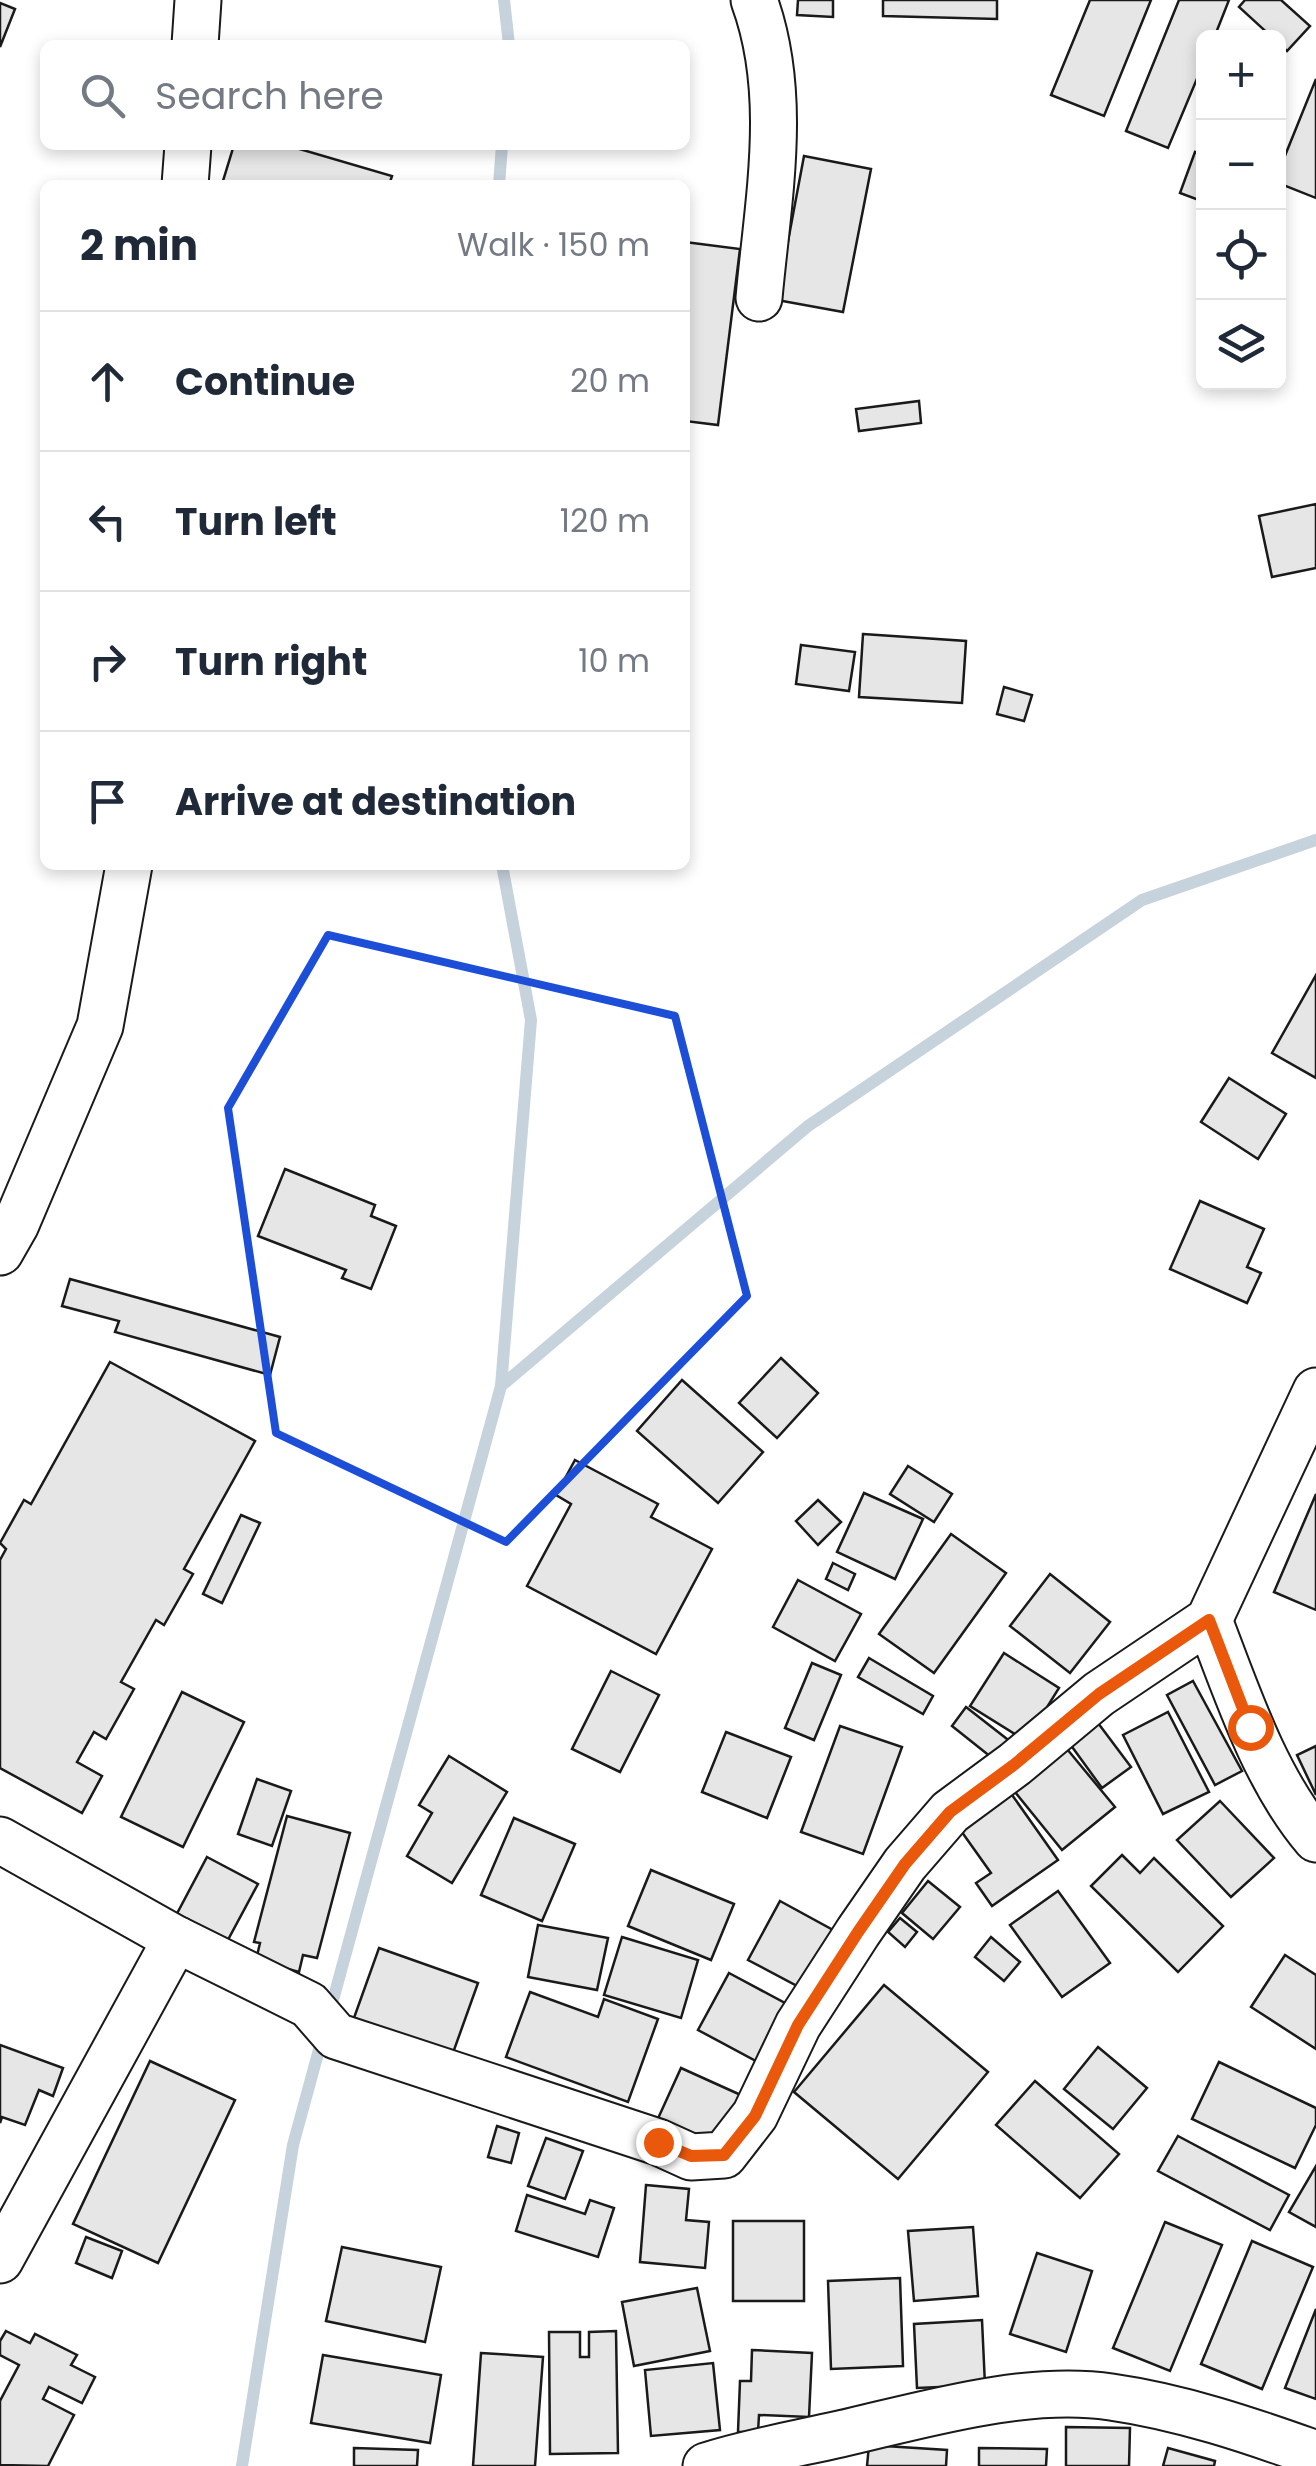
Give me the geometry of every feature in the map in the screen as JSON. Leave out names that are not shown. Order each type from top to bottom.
[{"type":"street","points":[[195,40],[198,0]]},
{"type":"street","points":[[754,0],[765,28],[774,126],[759,298]]},
{"type":"street","points":[[185,180],[188,150]]},
{"type":"street","points":[[0,1252],[16,1224],[100,1026],[128,870]]},
{"type":"street","points":[[0,1840],[323,2020],[691,2156],[724,2155],[755,2116],[798,2025],[858,1932],[905,1864],[950,1812],[1099,1694],[1209,1620],[1316,1391]]},
{"type":"street","points":[[1209,1620],[1250,1727],[1301,1821],[1316,1839]]},
{"type":"street","points":[[0,2260],[176,1939]]},
{"type":"street","points":[[706,2466],[1000,2400],[1054,2395],[1109,2396],[1232,2424],[1316,2454]]},
{"type":"highlighted area","points":[[328,935],[675,1016],[747,1296],[506,1542],[276,1433],[228,1108]]},
{"type":"building","points":[[798,0],[833,0],[833,17],[797,15]]},
{"type":"building","points":[[883,0],[997,0],[997,19],[883,16]]},
{"type":"building","points":[[1090,0],[1151,0],[1104,116],[1051,95]]},
{"type":"building","points":[[1179,0],[1229,0],[1217,30],[1196,30],[1196,81],[1168,148],[1126,131]]},
{"type":"building","points":[[1245,0],[1281,0],[1310,26],[1287,51],[1286,30],[1264,30],[1239,7]]},
{"type":"building","points":[[0,3],[15,9],[0,47]]},
{"type":"building","points":[[1316,79],[1316,198],[1286,186],[1286,153]]},
{"type":"building","points":[[232,150],[303,150],[392,176],[391,180],[223,180]]},
{"type":"building","points":[[1195,152],[1196,199],[1180,193]]},
{"type":"building","points":[[804,156],[871,169],[843,312],[777,300]]},
{"type":"building","points":[[690,243],[740,249],[718,425],[690,422]]},
{"type":"building","points":[[919,401],[921,423],[859,431],[856,409]]},
{"type":"building","points":[[1316,504],[1316,568],[1272,577],[1259,516]]},
{"type":"building","points":[[863,634],[966,641],[962,703],[859,697]]},
{"type":"building","points":[[801,645],[855,652],[849,691],[796,684]]},
{"type":"building","points":[[1004,687],[1032,695],[1024,721],[997,714]]},
{"type":"building","points":[[1316,975],[1316,1078],[1272,1053]]},
{"type":"building","points":[[1229,1078],[1286,1114],[1258,1159],[1201,1122]]},
{"type":"building","points":[[285,1169],[375,1205],[371,1216],[396,1226],[371,1289],[342,1278],[346,1270],[258,1236]]},
{"type":"building","points":[[1200,1201],[1264,1229],[1247,1267],[1261,1273],[1247,1303],[1170,1269]]},
{"type":"building","points":[[70,1279],[280,1337],[270,1375],[115,1332],[119,1321],[62,1306]]},
{"type":"building","points":[[781,1358],[818,1393],[777,1438],[739,1403]]},
{"type":"building","points":[[110,1362],[255,1441],[184,1569],[193,1574],[164,1625],[156,1620],[121,1682],[134,1689],[106,1739],[94,1732],[77,1762],[102,1776],[82,1813],[0,1768],[0,1560],[6,1549],[0,1543],[24,1500],[31,1504]]},
{"type":"building","points":[[682,1380],[763,1452],[718,1503],[637,1431]]},
{"type":"building","points":[[575,1460],[658,1504],[651,1517],[712,1549],[656,1654],[527,1586],[571,1504],[556,1495]]},
{"type":"building","points":[[908,1466],[952,1494],[934,1522],[890,1494]]},
{"type":"building","points":[[864,1493],[923,1519],[895,1579],[837,1552]]},
{"type":"building","points":[[1316,1494],[1316,1610],[1274,1592]]},
{"type":"building","points":[[818,1500],[841,1522],[818,1545],[796,1521]]},
{"type":"building","points":[[241,1515],[260,1523],[222,1603],[203,1594]]},
{"type":"building","points":[[951,1534],[1006,1573],[934,1673],[879,1634]]},
{"type":"building","points":[[833,1563],[855,1574],[848,1590],[826,1579]]},
{"type":"building","points":[[1050,1574],[1110,1622],[1070,1673],[1010,1626]]},
{"type":"building","points":[[798,1580],[861,1614],[835,1661],[773,1627]]},
{"type":"building","points":[[1004,1653],[1059,1688],[1026,1741],[970,1706]]},
{"type":"building","points":[[869,1658],[933,1696],[923,1714],[858,1677]]},
{"type":"building","points":[[812,1663],[841,1675],[814,1740],[785,1728]]},
{"type":"building","points":[[611,1671],[659,1695],[620,1772],[572,1749]]},
{"type":"building","points":[[1193,1681],[1242,1771],[1215,1785],[1167,1695]]},
{"type":"building","points":[[182,1692],[244,1722],[183,1847],[121,1817]]},
{"type":"building","points":[[966,1707],[1016,1746],[1001,1765],[952,1726]]},
{"type":"building","points":[[1168,1712],[1209,1792],[1163,1814],[1123,1735]]},
{"type":"building","points":[[1098,1723],[1131,1767],[1102,1788],[1070,1744]]},
{"type":"building","points":[[840,1726],[902,1747],[863,1854],[801,1832]]},
{"type":"building","points":[[726,1732],[791,1757],[767,1818],[702,1792]]},
{"type":"building","points":[[1316,1746],[1316,1795],[1297,1755]]},
{"type":"building","points":[[1067,1749],[1115,1807],[1062,1850],[1015,1792]]},
{"type":"building","points":[[449,1756],[507,1792],[452,1883],[407,1856],[432,1813],[419,1805]]},
{"type":"building","points":[[257,1779],[291,1791],[272,1846],[238,1834]]},
{"type":"building","points":[[1010,1792],[1058,1860],[992,1906],[976,1883],[991,1873],[959,1828]]},
{"type":"building","points":[[1220,1801],[1274,1858],[1231,1897],[1177,1840]]},
{"type":"building","points":[[287,1816],[350,1833],[317,1958],[303,1955],[299,1972],[256,1960],[260,1943],[254,1942]]},
{"type":"building","points":[[514,1818],[575,1844],[542,1921],[481,1895]]},
{"type":"building","points":[[1122,1855],[1140,1873],[1154,1858],[1223,1926],[1178,1972],[1091,1886]]},
{"type":"building","points":[[207,1857],[258,1884],[223,1949],[172,1923]]},
{"type":"building","points":[[651,1870],[734,1904],[711,1960],[628,1926]]},
{"type":"building","points":[[928,1881],[960,1907],[933,1939],[902,1913]]},
{"type":"building","points":[[1058,1891],[1110,1963],[1062,1997],[1010,1925]]},
{"type":"building","points":[[780,1901],[833,1930],[801,1988],[748,1960]]},
{"type":"building","points":[[900,1918],[917,1932],[905,1947],[888,1932]]},
{"type":"building","points":[[538,1925],[608,1938],[597,1990],[528,1977]]},
{"type":"building","points":[[622,1937],[698,1960],[681,2018],[604,1995]]},
{"type":"building","points":[[991,1937],[1020,1962],[1004,1981],[975,1957]]},
{"type":"building","points":[[379,1948],[478,1983],[449,2064],[350,2029]]},
{"type":"building","points":[[1285,1955],[1316,1975],[1316,2049],[1251,2007]]},
{"type":"building","points":[[729,1973],[798,2010],[767,2067],[698,2030]]},
{"type":"building","points":[[884,1985],[988,2072],[898,2179],[794,2092]]},
{"type":"building","points":[[530,1992],[598,2017],[604,1999],[658,2019],[628,2102],[506,2057]]},
{"type":"building","points":[[0,2045],[63,2068],[53,2096],[39,2090],[25,2125],[2,2117],[0,2123]]},
{"type":"building","points":[[1098,2047],[1147,2088],[1113,2129],[1064,2089]]},
{"type":"building","points":[[150,2061],[235,2100],[158,2263],[73,2224]]},
{"type":"building","points":[[1219,2062],[1316,2108],[1316,2125],[1295,2168],[1192,2119]]},
{"type":"building","points":[[681,2068],[743,2096],[718,2153],[655,2125]]},
{"type":"building","points":[[1035,2081],[1119,2154],[1080,2198],[996,2125]]},
{"type":"building","points":[[497,2126],[519,2133],[511,2163],[488,2157]]},
{"type":"building","points":[[1178,2136],[1289,2195],[1270,2230],[1158,2171]]},
{"type":"building","points":[[546,2138],[583,2151],[565,2199],[528,2186]]},
{"type":"building","points":[[1316,2166],[1316,2227],[1289,2212]]},
{"type":"building","points":[[646,2185],[689,2189],[686,2220],[709,2222],[705,2268],[640,2262]]},
{"type":"building","points":[[527,2195],[585,2214],[590,2200],[614,2208],[598,2257],[516,2231]]},
{"type":"building","points":[[733,2221],[804,2221],[804,2301],[733,2301]]},
{"type":"building","points":[[1165,2222],[1222,2245],[1170,2371],[1113,2348]]},
{"type":"building","points":[[973,2227],[978,2296],[914,2301],[908,2231]]},
{"type":"building","points":[[86,2237],[122,2251],[112,2278],[76,2263]]},
{"type":"building","points":[[1252,2241],[1313,2267],[1262,2389],[1201,2364]]},
{"type":"building","points":[[342,2247],[441,2267],[425,2342],[326,2321]]},
{"type":"building","points":[[1037,2253],[1092,2271],[1066,2352],[1010,2334]]},
{"type":"building","points":[[900,2278],[903,2366],[831,2369],[828,2281]]},
{"type":"building","points":[[697,2288],[710,2351],[634,2366],[622,2302]]},
{"type":"building","points":[[1316,2309],[1316,2399],[1285,2388]]},
{"type":"building","points":[[982,2320],[985,2385],[917,2388],[914,2324]]},
{"type":"building","points":[[6,2331],[30,2343],[35,2334],[77,2355],[71,2365],[95,2377],[82,2403],[49,2387],[43,2399],[74,2415],[48,2466],[0,2465],[0,2401],[19,2365],[0,2355],[0,2341]]},
{"type":"building","points":[[616,2331],[618,2453],[550,2454],[549,2332],[580,2332],[580,2357],[589,2357],[589,2332]]},
{"type":"building","points":[[752,2350],[812,2353],[809,2417],[759,2415],[758,2432],[738,2432],[740,2381],[751,2381]]},
{"type":"building","points":[[481,2353],[543,2357],[535,2466],[473,2466]]},
{"type":"building","points":[[323,2355],[441,2375],[430,2443],[311,2423]]},
{"type":"building","points":[[713,2363],[720,2430],[651,2436],[645,2370]]},
{"type":"building","points":[[1066,2427],[1130,2428],[1129,2466],[1066,2466]]},
{"type":"building","points":[[869,2445],[947,2450],[946,2466],[867,2466]]},
{"type":"building","points":[[354,2448],[418,2450],[417,2466],[354,2466]]},
{"type":"building","points":[[979,2448],[1047,2449],[1046,2466],[979,2466]]},
{"type":"building","points":[[1168,2448],[1215,2461],[1214,2466],[1163,2466]]},
{"type":"waterway","points":[[504,0],[508,40]]},
{"type":"waterway","points":[[499,180],[502,150]]},
{"type":"waterway","points":[[501,1386],[808,1126],[1142,900],[1316,840]]},
{"type":"waterway","points":[[330,2011],[501,1386],[531,1020],[503,870]]},
{"type":"waterway","points":[[242,2466],[293,2145],[323,2035]]},
{"type":"route","points":[[658,2142],[691,2156],[724,2155],[755,2116],[798,2025],[858,1932],[905,1864],[950,1812],[1099,1694],[1209,1620],[1250,1727]]}]
